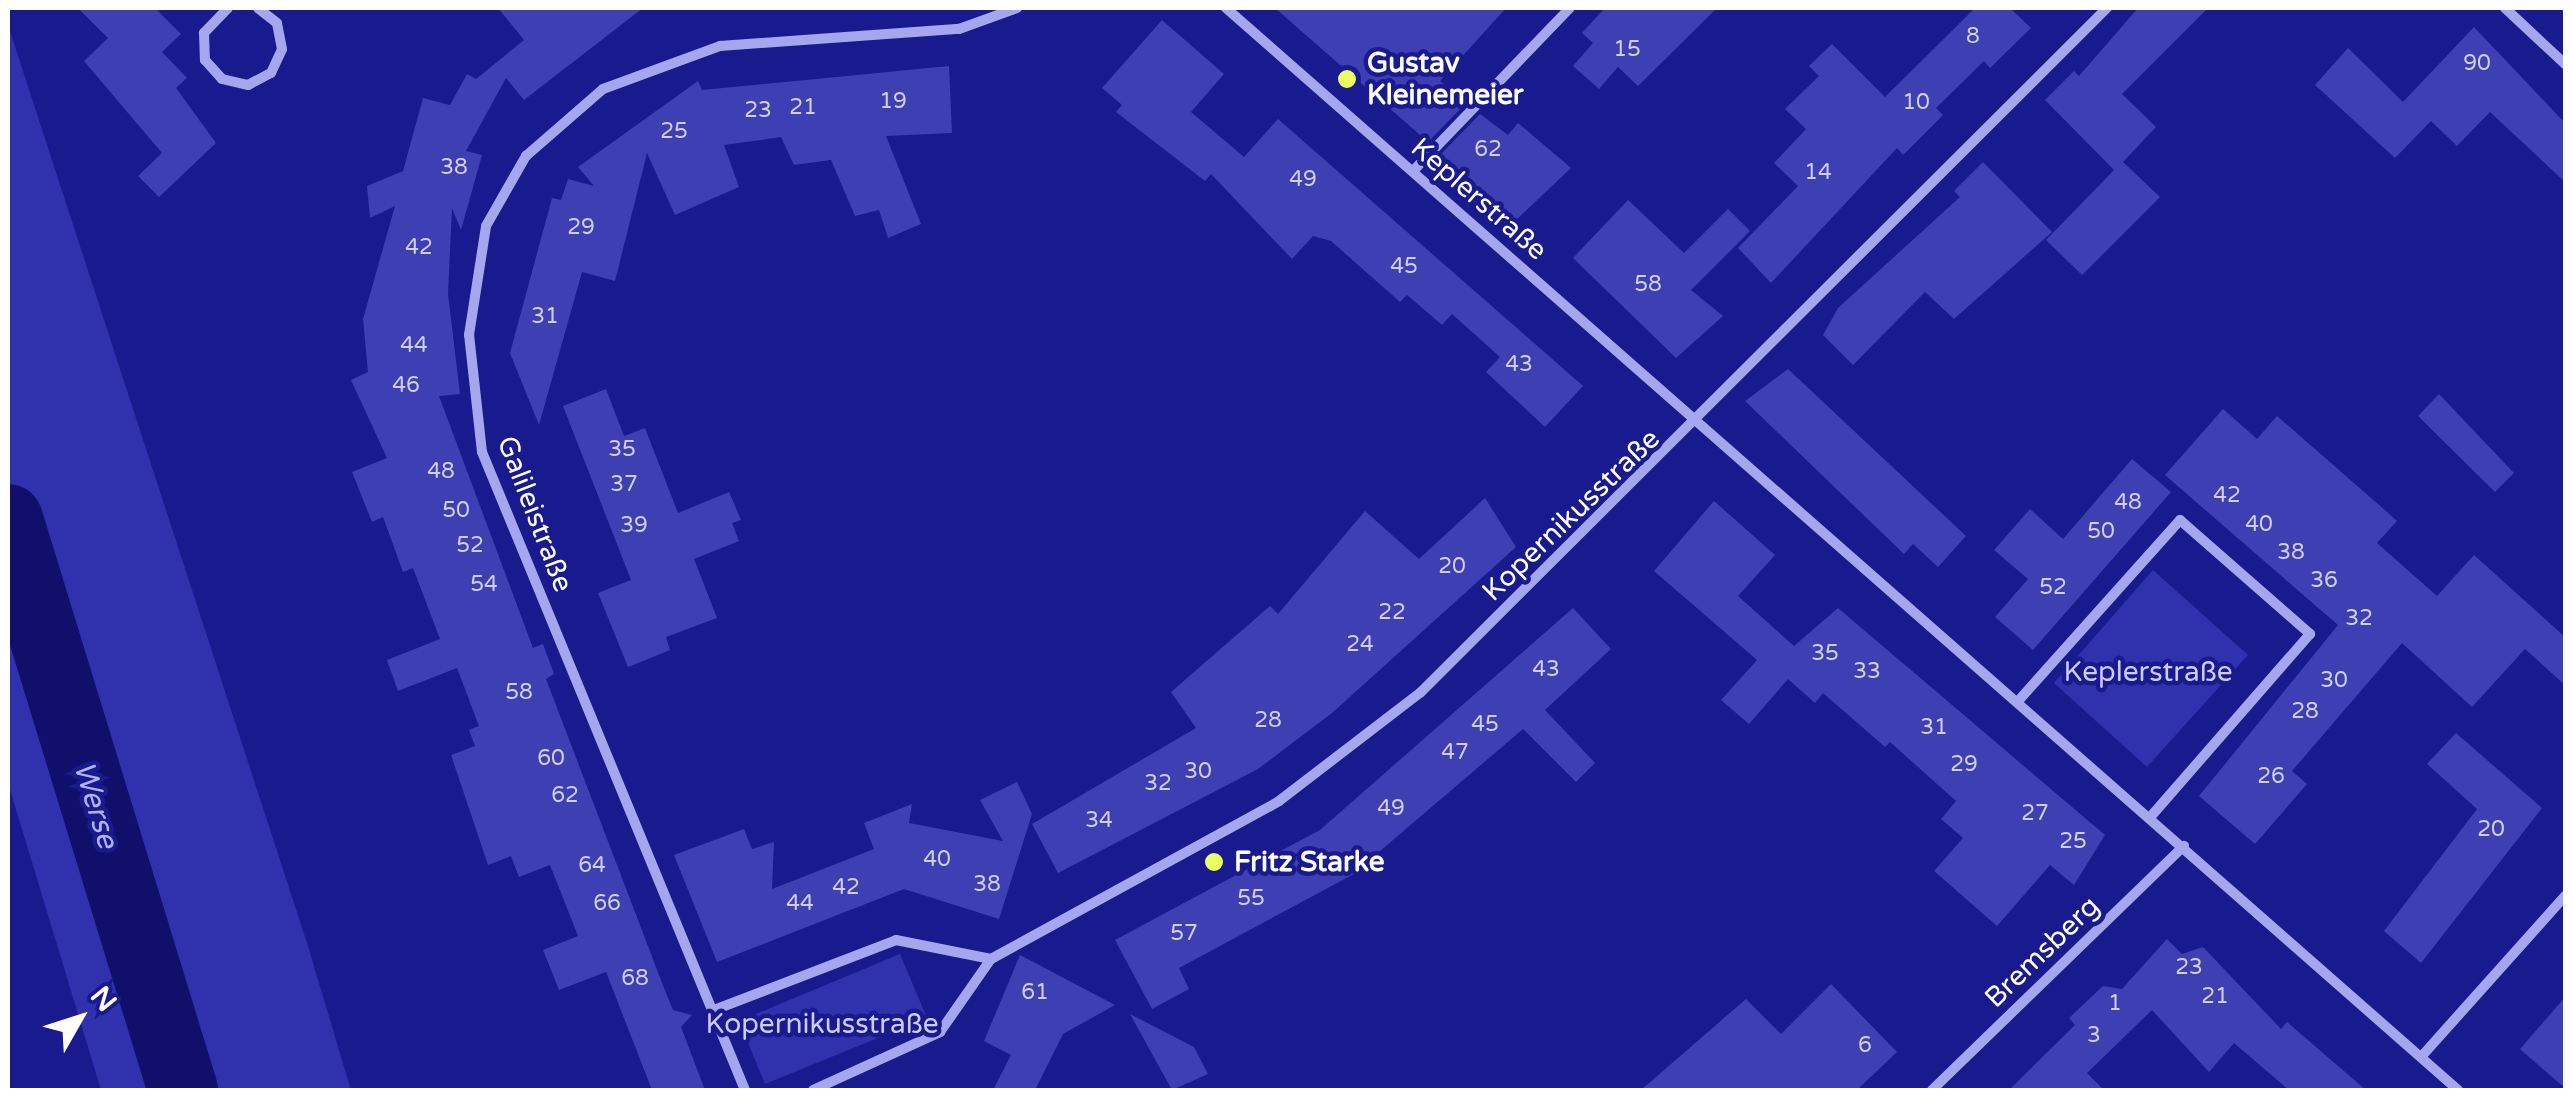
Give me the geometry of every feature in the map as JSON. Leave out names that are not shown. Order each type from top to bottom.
[{"type":"street","points":[[224,8],[204,33],[205,60],[222,79],[248,84],[271,73],[282,50],[277,24],[258,8]]},
{"type":"street","name":"Galileistraße","points":[[745,1090],[482,452],[469,335],[486,226],[526,156],[603,89],[720,46],[959,30],[1017,8]]},
{"type":"street","name":"Keplerstraße","points":[[1226,8],[2020,699],[2458,1090]]},
{"type":"street","points":[[1413,170],[1570,8]]},
{"type":"street","name":"Kopernikusstraße","points":[[814,1090],[940,1032],[991,959],[1279,801],[1420,693],[1698,422],[2107,8]]},
{"type":"street","points":[[2506,8],[2566,65]]},
{"type":"street","points":[[2516,18],[2527,8]]},
{"type":"street","points":[[2020,699],[2180,520],[2310,634],[2152,816]]},
{"type":"street","name":"Bremsberg","points":[[1932,1090],[2184,846]]},
{"type":"street","points":[[2421,1057],[2566,895]]},
{"type":"street","points":[[714,1010],[896,940],[991,959]]},
{"type":"green space","points":[[8,25],[307,943],[351,1090],[101,1090],[8,783]]},
{"type":"green space","name":"Keplerstraße","points":[[2153,570],[2248,655],[2147,767],[2054,683]]},
{"type":"green space","name":"Kopernikusstraße","points":[[900,954],[927,1018],[765,1084],[739,1021]]},
{"type":"building","points":[[78,8],[155,8],[181,34],[162,52],[187,78],[176,88],[216,143],[159,197],[138,176],[162,153],[84,61],[108,38]]},
{"type":"building","points":[[498,8],[643,8],[524,100],[506,78],[466,151],[482,155],[461,230],[452,208],[448,294],[460,394],[439,396],[533,648],[543,644],[554,674],[546,679],[664,988],[673,1010],[692,1015],[681,1027],[705,1090],[652,1090],[606,972],[559,990],[543,950],[578,936],[550,865],[519,877],[511,856],[488,865],[451,755],[475,746],[469,730],[479,726],[457,668],[398,691],[387,660],[440,639],[413,568],[403,572],[383,517],[372,522],[352,472],[387,458],[351,380],[368,372],[363,319],[395,206],[370,218],[367,186],[403,171],[423,98],[450,105],[467,74],[476,79],[524,40]]},
{"type":"building","points":[[1275,8],[1506,8],[1440,81],[1466,103],[1428,142]]},
{"type":"building","points":[[1605,8],[1717,8],[1638,86],[1618,67],[1599,89],[1573,66],[1593,43],[1582,33]]},
{"type":"building","points":[[1975,8],[2010,8],[2031,28],[1990,68],[1984,61],[1936,108],[1943,115],[1903,155],[1897,148],[1771,283],[1738,248],[1798,186],[1774,163],[1806,129],[1785,109],[1819,76],[1809,66],[1832,44],[1885,97]]},
{"type":"building","points":[[2138,8],[2208,8],[2122,94],[2156,127],[2123,162],[2160,197],[2082,275],[2046,240],[2114,170],[2045,100],[2074,71],[2079,76]]},
{"type":"building","points":[[1162,20],[1224,74],[1191,112],[1244,157],[1278,119],[1583,386],[1545,427],[1486,372],[1500,357],[1452,314],[1442,325],[1407,295],[1400,302],[1331,241],[1313,236],[1292,259],[1211,174],[1205,181],[1116,112],[1122,105],[1102,88]]},
{"type":"building","points":[[2474,27],[2566,124],[2566,183],[2490,112],[2457,146],[2431,121],[2395,158],[2315,85],[2348,48],[2403,102]]},
{"type":"building","points":[[949,66],[952,133],[886,136],[921,224],[888,238],[879,210],[855,216],[831,160],[794,165],[781,137],[724,145],[739,187],[675,215],[647,153],[615,281],[582,272],[539,425],[510,353],[552,198],[561,200],[568,179],[594,186],[578,167],[698,81],[702,90]]},
{"type":"building","points":[[1480,114],[1508,135],[1518,123],[1571,168],[1516,220],[1441,154]]},
{"type":"building","points":[[1983,162],[2052,232],[1954,319],[1925,292],[1853,365],[1823,335],[1838,308],[1960,197],[1954,191]]},
{"type":"building","points":[[1628,200],[1684,253],[1728,209],[1750,231],[1691,290],[1723,316],[1676,358],[1573,258]]},
{"type":"building","points":[[1788,369],[1966,536],[1938,567],[1913,544],[1904,554],[1745,401]]},
{"type":"building","points":[[606,389],[624,436],[645,428],[678,513],[729,492],[741,520],[732,523],[739,541],[694,559],[717,618],[666,637],[670,650],[628,667],[598,593],[631,580],[563,406]]},
{"type":"building","points":[[2439,394],[2514,473],[2495,492],[2418,416]]},
{"type":"building","points":[[2223,409],[2257,439],[2277,416],[2386,511],[2397,521],[2377,543],[2437,596],[2474,555],[2566,638],[2566,686],[2525,649],[2472,707],[2402,643],[2292,771],[2307,784],[2255,844],[2199,796],[2338,625],[2165,475]]},
{"type":"building","points":[[2132,459],[2171,492],[2033,650],[1995,617],[2028,579],[1994,550],[2030,509],[2063,539]]},
{"type":"building","points":[[1485,498],[1516,547],[1332,713],[1258,769],[1058,873],[1032,824],[1196,728],[1171,692],[1270,606],[1278,614],[1365,511],[1419,559]]},
{"type":"building","points":[[1714,501],[1775,555],[1738,596],[1794,646],[1838,608],[2105,835],[2074,885],[2050,865],[1997,926],[1934,871],[1963,838],[1941,819],[1956,801],[1890,742],[1885,747],[1823,693],[1815,703],[1788,679],[1749,724],[1721,700],[1757,660],[1654,571]]},
{"type":"building","points":[[1573,608],[1611,649],[1545,710],[1595,763],[1576,782],[1523,729],[1352,875],[1179,968],[1189,989],[1152,1009],[1115,940],[1320,830]]},
{"type":"building","points":[[2456,733],[2542,808],[2421,963],[2384,931],[2477,809],[2427,764]]},
{"type":"building","points":[[1017,782],[1032,814],[999,919],[904,889],[717,962],[674,855],[744,829],[752,849],[774,842],[772,889],[874,849],[864,823],[912,804],[909,823],[1003,841],[980,800]]},
{"type":"building","points":[[2167,939],[2182,954],[2203,947],[2281,1029],[2287,1022],[2366,1090],[2289,1090],[2234,1043],[2209,1072],[2152,1010],[2087,1073],[2104,1090],[2009,1090],[2075,1025],[2069,1018],[2103,986],[2122,989]]},
{"type":"building","points":[[1020,955],[1115,1005],[1063,1034],[1035,1090],[993,1090],[1011,1055],[984,1041]]},
{"type":"building","points":[[1831,984],[1897,1052],[1857,1090],[1641,1090],[1746,999],[1781,1034]]},
{"type":"building","points":[[2566,996],[2566,1089],[2520,1049]]},
{"type":"building","points":[[1130,1014],[1194,1047],[1208,1074],[1172,1090]]},
{"type":"waterway","name":"Werse","points":[[8,519],[183,1090]]},
{"type":"place","name":"Gustav Kleinemeier","points":[[1347,79]]},
{"type":"place","name":"Fritz Starke","points":[[1214,862]]}]
